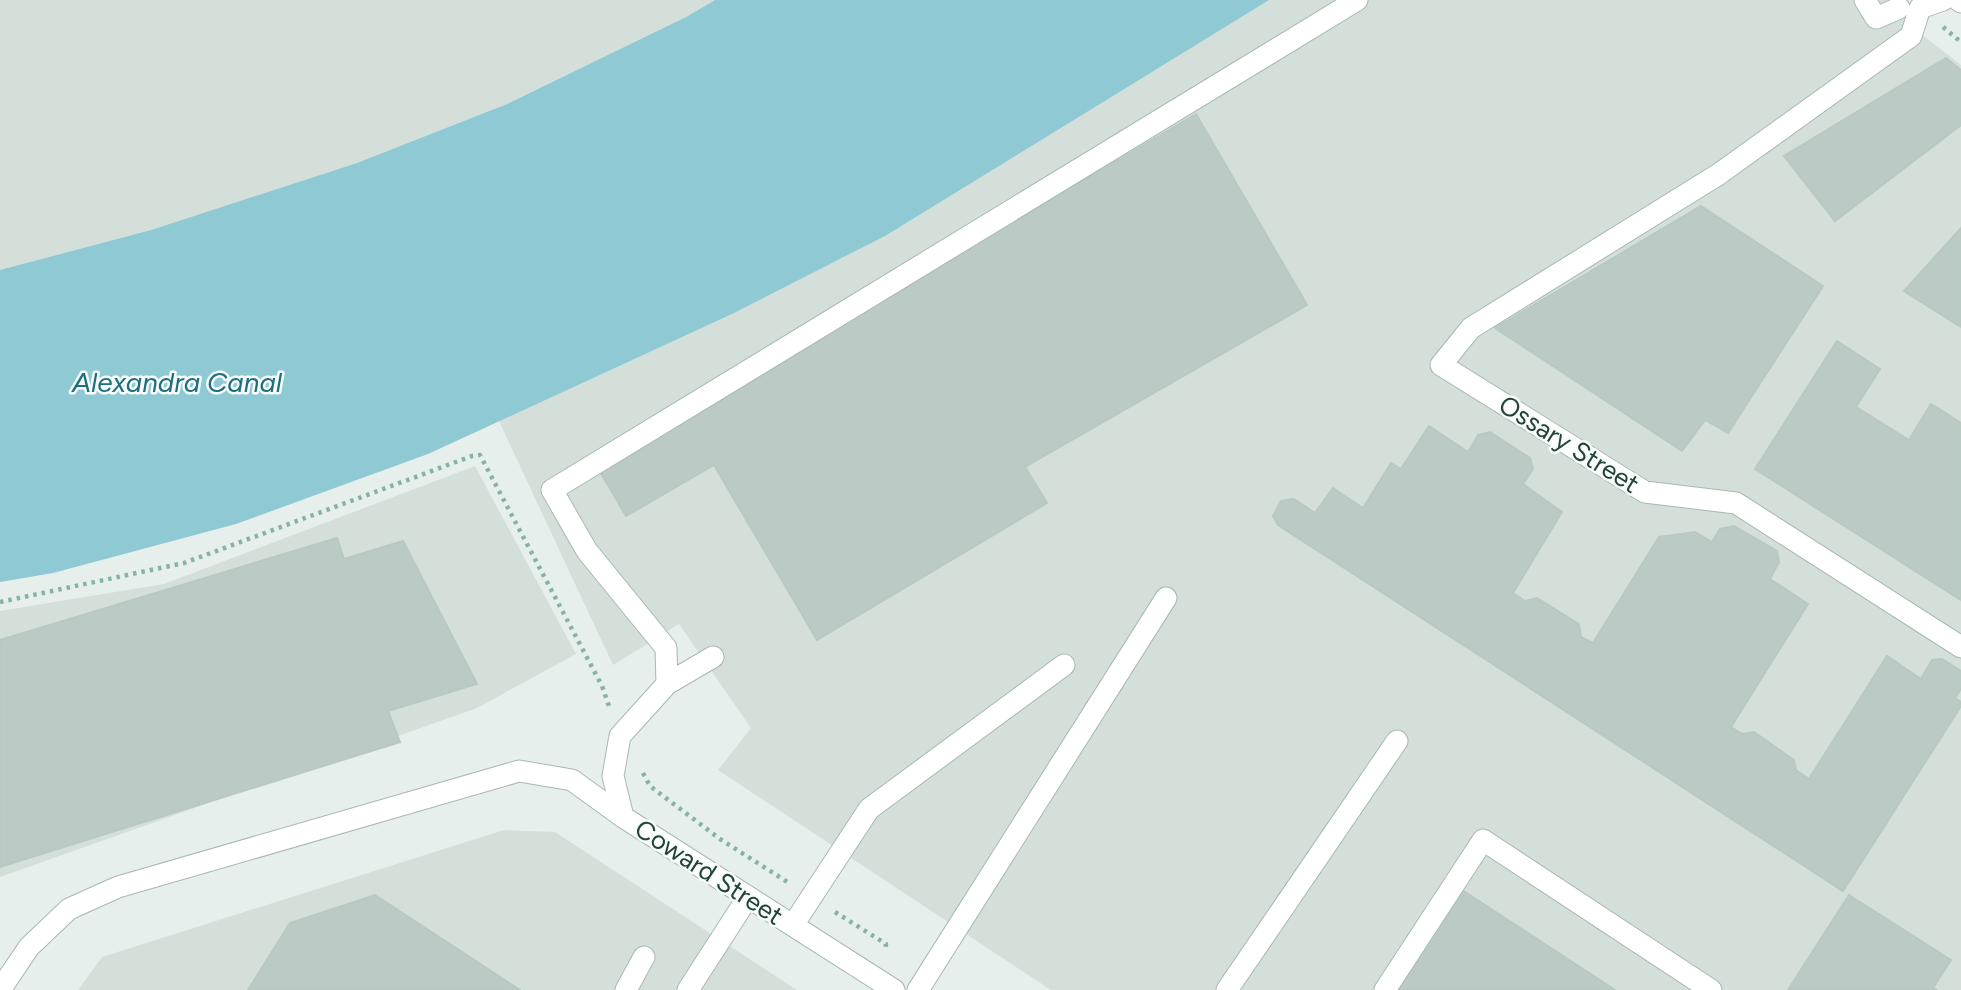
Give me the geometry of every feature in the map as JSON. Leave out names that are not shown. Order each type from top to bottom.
[{"type":"street","points":[[667,684],[666,648],[587,551],[552,490],[1357,0]]},
{"type":"street","points":[[1865,0],[1876,18],[1943,0]]},
{"type":"street","name":"Ossary Street","points":[[1910,8],[1912,36],[1730,166],[1471,328],[1441,365],[1644,492],[1736,503],[1961,647]]},
{"type":"street","points":[[918,990],[1166,598]]},
{"type":"street","points":[[623,817],[613,776],[620,736],[667,684],[713,657]]},
{"type":"street","points":[[793,925],[869,809],[1064,665]]},
{"type":"street","points":[[1227,990],[1397,741]]},
{"type":"street","name":"Coward Street","points":[[0,990],[29,947],[69,909],[118,887],[519,771],[572,780],[623,817],[894,990]]},
{"type":"street","points":[[1385,990],[1483,840],[1711,990]]},
{"type":"street","points":[[688,990],[748,897]]},
{"type":"street","points":[[626,990],[644,957]]},
{"type":"path","points":[[1938,23],[1961,42]]},
{"type":"path","points":[[0,602],[184,563],[480,455],[602,686]]},
{"type":"path","points":[[650,786],[720,839],[886,944]]},
{"type":"shaded area","points":[[0,0],[715,0],[686,17],[507,104],[357,163],[151,230],[0,270]]},
{"type":"shaded area","points":[[1258,0],[1895,0],[1907,23],[1961,65],[1961,990],[1051,990],[718,770],[751,728],[679,624],[613,665],[499,421],[732,314],[885,236]]},
{"type":"shaded area","points":[[475,466],[576,654],[477,708],[0,877],[0,611],[164,584]]},
{"type":"shaded area","points":[[504,830],[555,832],[797,990],[78,990],[102,957]]},
{"type":"water","name":"Alexandra Canal","points":[[715,0],[1269,0],[885,236],[732,314],[428,454],[236,524],[53,573],[0,582],[0,270],[151,230],[357,163],[507,104],[686,17]]},
{"type":"building","points":[[1946,58],[1961,70],[1961,125],[1835,221],[1784,156]]},
{"type":"building","points":[[1196,114],[1307,305],[1025,467],[1047,503],[817,640],[714,465],[626,516],[598,468]]},
{"type":"building","points":[[1701,206],[1823,286],[1728,433],[1705,420],[1682,451],[1495,328]]},
{"type":"building","points":[[1961,228],[1961,327],[1904,291]]},
{"type":"building","points":[[1837,341],[1880,369],[1856,407],[1909,440],[1931,404],[1961,423],[1961,600],[1755,469]]},
{"type":"building","points":[[1429,426],[1468,452],[1478,435],[1490,432],[1530,458],[1533,469],[1523,484],[1562,512],[1513,593],[1525,601],[1537,598],[1579,624],[1581,637],[1593,643],[1659,537],[1695,532],[1712,542],[1720,529],[1734,526],[1777,551],[1779,562],[1770,579],[1808,604],[1731,727],[1742,734],[1754,732],[1794,760],[1796,770],[1809,779],[1887,656],[1921,679],[1932,660],[1942,659],[1961,671],[1961,689],[1955,698],[1961,702],[1961,706],[1843,891],[1278,525],[1273,516],[1281,501],[1294,499],[1315,513],[1333,488],[1363,508],[1391,463],[1401,469]]},
{"type":"building","points":[[337,538],[344,559],[403,541],[477,684],[388,711],[400,742],[0,867],[0,640]]},
{"type":"building","points":[[1459,888],[1615,990],[1391,990]]},
{"type":"building","points":[[375,895],[520,990],[248,990],[290,923]]},
{"type":"building","points":[[1849,895],[1951,960],[1933,988],[1937,990],[1788,990]]}]
